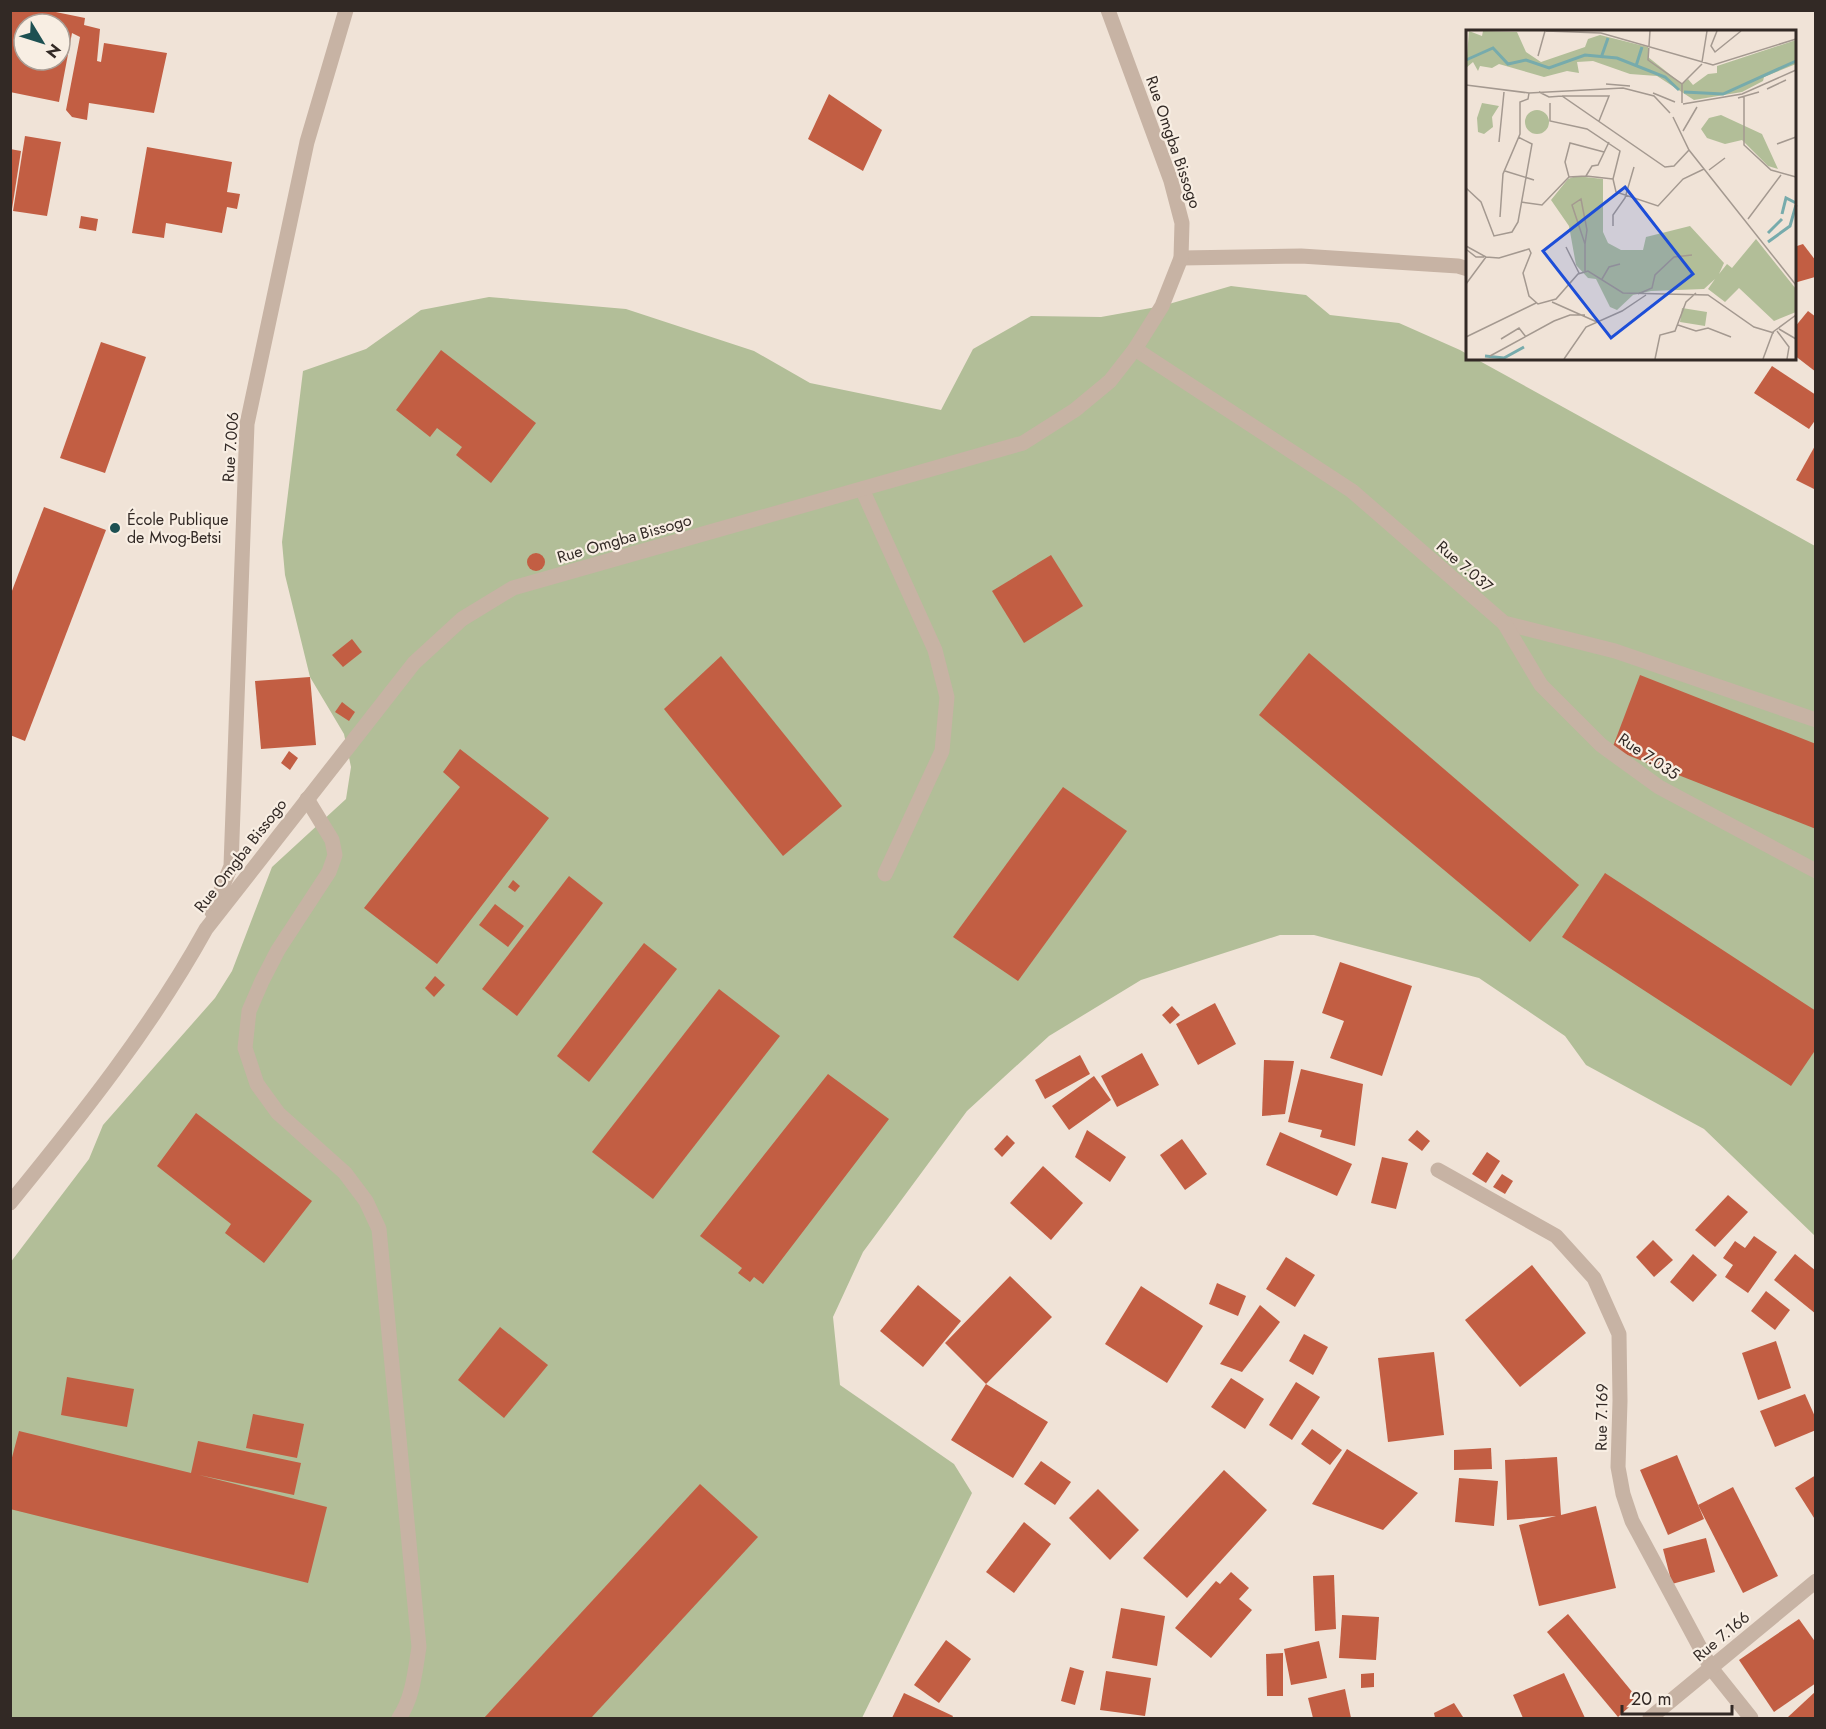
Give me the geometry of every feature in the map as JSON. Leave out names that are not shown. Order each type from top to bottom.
[{"type":"street","name":"Rue 7.006","points":[[206,929],[231,866],[247,424],[307,142],[346,10]]},
{"type":"street","name":"Rue Omgba Bissogo","points":[[10,1203],[51,1153],[134,1042],[186,964],[206,929],[414,663],[462,619],[513,588],[1023,443],[1075,410],[1110,381],[1135,349],[1162,306],[1181,258],[1182,223],[1171,181],[1108,10]]},
{"type":"street","points":[[1181,258],[1301,256],[1458,266],[1466,269]]},
{"type":"street","name":"Rue 7.037","points":[[1135,349],[1352,491],[1504,623],[1615,651],[1815,720]]},
{"type":"street","points":[[862,489],[935,650],[947,697],[942,751],[885,874]]},
{"type":"street","name":"Rue 7.035","points":[[1504,623],[1541,685],[1601,745],[1659,787],[1815,871]]},
{"type":"street","points":[[307,799],[332,840],[335,855],[328,872],[278,950],[262,981],[249,1011],[245,1047],[257,1084],[278,1113],[345,1173],[366,1202],[379,1229],[419,1647],[413,1681],[404,1712],[399,1719]]},
{"type":"street","name":"Rue 7.169","points":[[1438,1170],[1556,1236],[1594,1278],[1619,1334],[1618,1467],[1623,1494],[1632,1521],[1711,1668],[1751,1719]]},
{"type":"street","name":"Rue 7.166","points":[[1650,1719],[1815,1581]]},
{"type":"green space","points":[[1231,286],[1306,295],[1330,315],[1399,323],[1460,350],[1466,353],[1466,360],[1478,360],[1815,546],[1815,1236],[1704,1129],[1586,1065],[1565,1036],[1479,978],[1314,935],[1280,935],[1141,980],[1049,1036],[967,1111],[863,1252],[833,1317],[840,1385],[954,1464],[972,1493],[862,1718],[11,1718],[10,1263],[89,1159],[103,1125],[215,998],[232,971],[272,867],[346,799],[351,767],[344,734],[310,677],[285,575],[282,542],[303,371],[366,349],[421,310],[489,297],[626,309],[754,351],[810,383],[941,410],[973,349],[1031,316],[1101,317],[1162,306]]},
{"type":"building","points":[[10,10],[56,12],[12,12],[12,72],[65,72],[59,102],[10,92]]},
{"type":"building","points":[[72,15],[85,18],[84,25],[100,29],[97,61],[101,62],[104,43],[167,53],[154,113],[89,103],[87,120],[72,117],[66,110],[80,37],[72,33]]},
{"type":"building","points":[[829,94],[882,130],[863,171],[808,139]]},
{"type":"building","points":[[25,136],[61,142],[47,216],[13,211]]},
{"type":"building","points":[[147,147],[232,162],[227,192],[240,194],[237,209],[227,207],[222,233],[166,223],[164,238],[132,233]]},
{"type":"building","points":[[10,149],[21,151],[12,209],[10,209]]},
{"type":"building","points":[[81,216],[98,219],[96,231],[79,228]]},
{"type":"building","points":[[1803,244],[1816,261],[1815,277],[1796,282],[1796,246]]},
{"type":"building","points":[[1808,311],[1816,317],[1816,372],[1796,357],[1796,326]]},
{"type":"building","points":[[101,342],[146,357],[105,473],[60,458]]},
{"type":"building","points":[[441,350],[536,423],[491,483],[456,455],[462,447],[437,428],[430,437],[396,410]]},
{"type":"building","points":[[1772,366],[1816,395],[1816,419],[1809,429],[1754,393]]},
{"type":"building","points":[[1816,444],[1816,490],[1796,480]]},
{"type":"building","points":[[44,507],[106,530],[25,741],[10,735],[10,596]]},
{"type":"building","points":[[532,553],[540,553],[545,558],[543,569],[532,571],[527,566],[527,558]]},
{"type":"building","points":[[1051,555],[1083,606],[1024,643],[992,591]]},
{"type":"building","points":[[352,639],[362,652],[343,667],[332,655]]},
{"type":"building","points":[[1309,653],[1579,885],[1530,942],[1259,715]]},
{"type":"building","points":[[721,656],[842,806],[783,856],[664,709]]},
{"type":"building","points":[[1640,675],[1816,744],[1816,829],[1612,749]]},
{"type":"building","points":[[310,677],[316,745],[261,749],[255,681]]},
{"type":"building","points":[[342,702],[355,712],[349,721],[335,712]]},
{"type":"building","points":[[460,749],[549,818],[437,964],[364,908],[460,787],[443,772]]},
{"type":"building","points":[[289,751],[298,758],[290,770],[281,763]]},
{"type":"building","points":[[1063,787],[1127,831],[1018,981],[953,937]]},
{"type":"building","points":[[1605,873],[1816,1011],[1816,1049],[1791,1086],[1562,937]]},
{"type":"building","points":[[569,876],[603,903],[517,1016],[482,989]]},
{"type":"building","points":[[513,880],[520,886],[515,892],[508,887]]},
{"type":"building","points":[[495,904],[524,926],[508,947],[479,925]]},
{"type":"building","points":[[644,943],[677,969],[589,1082],[557,1056]]},
{"type":"building","points":[[1340,962],[1412,986],[1382,1076],[1330,1058],[1344,1021],[1322,1013]]},
{"type":"building","points":[[435,976],[445,985],[434,997],[425,988]]},
{"type":"building","points":[[719,989],[780,1036],[653,1199],[592,1152]]},
{"type":"building","points":[[1215,1003],[1236,1044],[1198,1065],[1176,1024]]},
{"type":"building","points":[[1172,1006],[1180,1015],[1170,1024],[1162,1015]]},
{"type":"building","points":[[1142,1053],[1159,1085],[1117,1107],[1101,1076]]},
{"type":"building","points":[[1080,1055],[1090,1074],[1045,1099],[1035,1080]]},
{"type":"building","points":[[1264,1060],[1294,1061],[1285,1114],[1262,1116]]},
{"type":"building","points":[[1301,1069],[1363,1084],[1355,1146],[1320,1137],[1322,1130],[1288,1122]]},
{"type":"building","points":[[828,1074],[889,1119],[763,1284],[754,1277],[750,1282],[738,1273],[742,1268],[700,1236]]},
{"type":"building","points":[[1094,1076],[1111,1100],[1069,1130],[1052,1106]]},
{"type":"building","points":[[196,1113],[312,1201],[264,1263],[225,1233],[231,1224],[157,1166]]},
{"type":"building","points":[[1087,1130],[1126,1157],[1110,1182],[1075,1157]]},
{"type":"building","points":[[1417,1130],[1430,1141],[1422,1151],[1408,1140]]},
{"type":"building","points":[[1280,1132],[1352,1164],[1337,1196],[1266,1165]]},
{"type":"building","points":[[1007,1135],[1015,1143],[1002,1157],[994,1149]]},
{"type":"building","points":[[1182,1139],[1207,1174],[1185,1190],[1160,1155]]},
{"type":"building","points":[[1487,1152],[1500,1161],[1486,1183],[1472,1174]]},
{"type":"building","points":[[1382,1157],[1408,1163],[1396,1209],[1371,1203]]},
{"type":"building","points":[[1043,1166],[1083,1203],[1051,1240],[1010,1203]]},
{"type":"building","points":[[1502,1174],[1513,1181],[1505,1194],[1493,1187]]},
{"type":"building","points":[[1728,1195],[1748,1212],[1715,1247],[1695,1230]]},
{"type":"building","points":[[1754,1236],[1777,1252],[1748,1293],[1725,1277],[1733,1265],[1723,1258],[1735,1241],[1745,1248]]},
{"type":"building","points":[[1653,1240],[1673,1260],[1654,1277],[1636,1257]]},
{"type":"building","points":[[1693,1254],[1717,1275],[1693,1302],[1670,1282]]},
{"type":"building","points":[[1795,1254],[1816,1271],[1816,1314],[1774,1280]]},
{"type":"building","points":[[1286,1257],[1315,1275],[1295,1307],[1266,1289]]},
{"type":"building","points":[[1532,1265],[1586,1333],[1520,1387],[1465,1320]]},
{"type":"building","points":[[1010,1276],[1052,1317],[986,1384],[945,1343]]},
{"type":"building","points":[[1217,1283],[1246,1296],[1238,1316],[1209,1304]]},
{"type":"building","points":[[918,1285],[961,1321],[923,1367],[880,1331]]},
{"type":"building","points":[[1141,1286],[1203,1326],[1167,1383],[1105,1344]]},
{"type":"building","points":[[1766,1291],[1790,1310],[1775,1330],[1751,1311]]},
{"type":"building","points":[[1260,1305],[1280,1322],[1242,1372],[1220,1364]]},
{"type":"building","points":[[500,1327],[548,1365],[504,1418],[458,1380]]},
{"type":"building","points":[[1304,1334],[1328,1347],[1313,1375],[1289,1361]]},
{"type":"building","points":[[1776,1341],[1791,1388],[1758,1400],[1742,1353]]},
{"type":"building","points":[[1434,1352],[1444,1435],[1388,1442],[1378,1358]]},
{"type":"building","points":[[67,1377],[134,1389],[127,1427],[61,1415]]},
{"type":"building","points":[[1231,1378],[1264,1399],[1245,1429],[1211,1407]]},
{"type":"building","points":[[1296,1382],[1320,1397],[1292,1440],[1269,1425]]},
{"type":"building","points":[[986,1384],[1048,1422],[1013,1478],[951,1440]]},
{"type":"building","points":[[1805,1394],[1816,1419],[1816,1430],[1775,1447],[1760,1411]]},
{"type":"building","points":[[253,1414],[304,1424],[297,1458],[246,1448]]},
{"type":"building","points":[[1312,1429],[1342,1450],[1330,1465],[1301,1444]]},
{"type":"building","points":[[19,1431],[191,1473],[198,1441],[301,1463],[294,1495],[199,1475],[327,1507],[308,1583],[10,1509],[10,1465]]},
{"type":"building","points":[[1491,1448],[1492,1469],[1454,1470],[1454,1450]]},
{"type":"building","points":[[1347,1449],[1418,1493],[1383,1530],[1312,1504]]},
{"type":"building","points":[[1677,1455],[1704,1519],[1668,1535],[1640,1470]]},
{"type":"building","points":[[1557,1457],[1561,1515],[1596,1506],[1616,1588],[1539,1606],[1519,1525],[1556,1516],[1507,1520],[1505,1460]]},
{"type":"building","points":[[1041,1461],[1071,1482],[1055,1505],[1024,1484]]},
{"type":"building","points":[[1224,1470],[1267,1510],[1187,1598],[1143,1558]]},
{"type":"building","points":[[1816,1475],[1816,1521],[1795,1488]]},
{"type":"building","points":[[1459,1478],[1498,1481],[1494,1526],[1455,1522]]},
{"type":"building","points":[[700,1484],[758,1537],[591,1718],[484,1718]]},
{"type":"building","points":[[1733,1487],[1778,1576],[1743,1593],[1698,1505]]},
{"type":"building","points":[[1098,1489],[1139,1530],[1110,1560],[1069,1518]]},
{"type":"building","points":[[1024,1522],[1051,1544],[1014,1593],[986,1572]]},
{"type":"building","points":[[1706,1538],[1715,1572],[1672,1584],[1663,1549]]},
{"type":"building","points":[[1231,1572],[1249,1588],[1239,1599],[1252,1610],[1211,1658],[1175,1628],[1216,1581],[1220,1584]]},
{"type":"building","points":[[1334,1575],[1336,1629],[1315,1631],[1313,1576]]},
{"type":"building","points":[[1121,1608],[1165,1616],[1157,1666],[1112,1658]]},
{"type":"building","points":[[1568,1614],[1638,1699],[1618,1717],[1547,1632]]},
{"type":"building","points":[[1342,1615],[1379,1617],[1376,1660],[1339,1658]]},
{"type":"building","points":[[1799,1619],[1816,1643],[1816,1683],[1774,1712],[1739,1660]]},
{"type":"building","points":[[946,1640],[971,1659],[939,1703],[914,1685]]},
{"type":"building","points":[[1319,1641],[1327,1678],[1291,1685],[1284,1649]]},
{"type":"building","points":[[1283,1653],[1283,1696],[1267,1696],[1266,1654]]},
{"type":"building","points":[[1070,1667],[1084,1671],[1075,1705],[1061,1701]]},
{"type":"building","points":[[1106,1671],[1151,1678],[1145,1716],[1100,1710]]},
{"type":"building","points":[[1374,1673],[1374,1687],[1361,1688],[1361,1674]]},
{"type":"building","points":[[1564,1673],[1585,1718],[1523,1718],[1513,1695]]},
{"type":"building","points":[[1345,1689],[1351,1718],[1313,1718],[1308,1698]]},
{"type":"building","points":[[1816,1691],[1816,1718],[1788,1717]]},
{"type":"building","points":[[904,1693],[953,1716],[952,1718],[892,1718]]},
{"type":"building","points":[[1454,1703],[1463,1717],[1435,1718],[1434,1713]]},
{"type":"place","name":"École Publique de Mvog-Betsi","points":[[115,528]]}]
